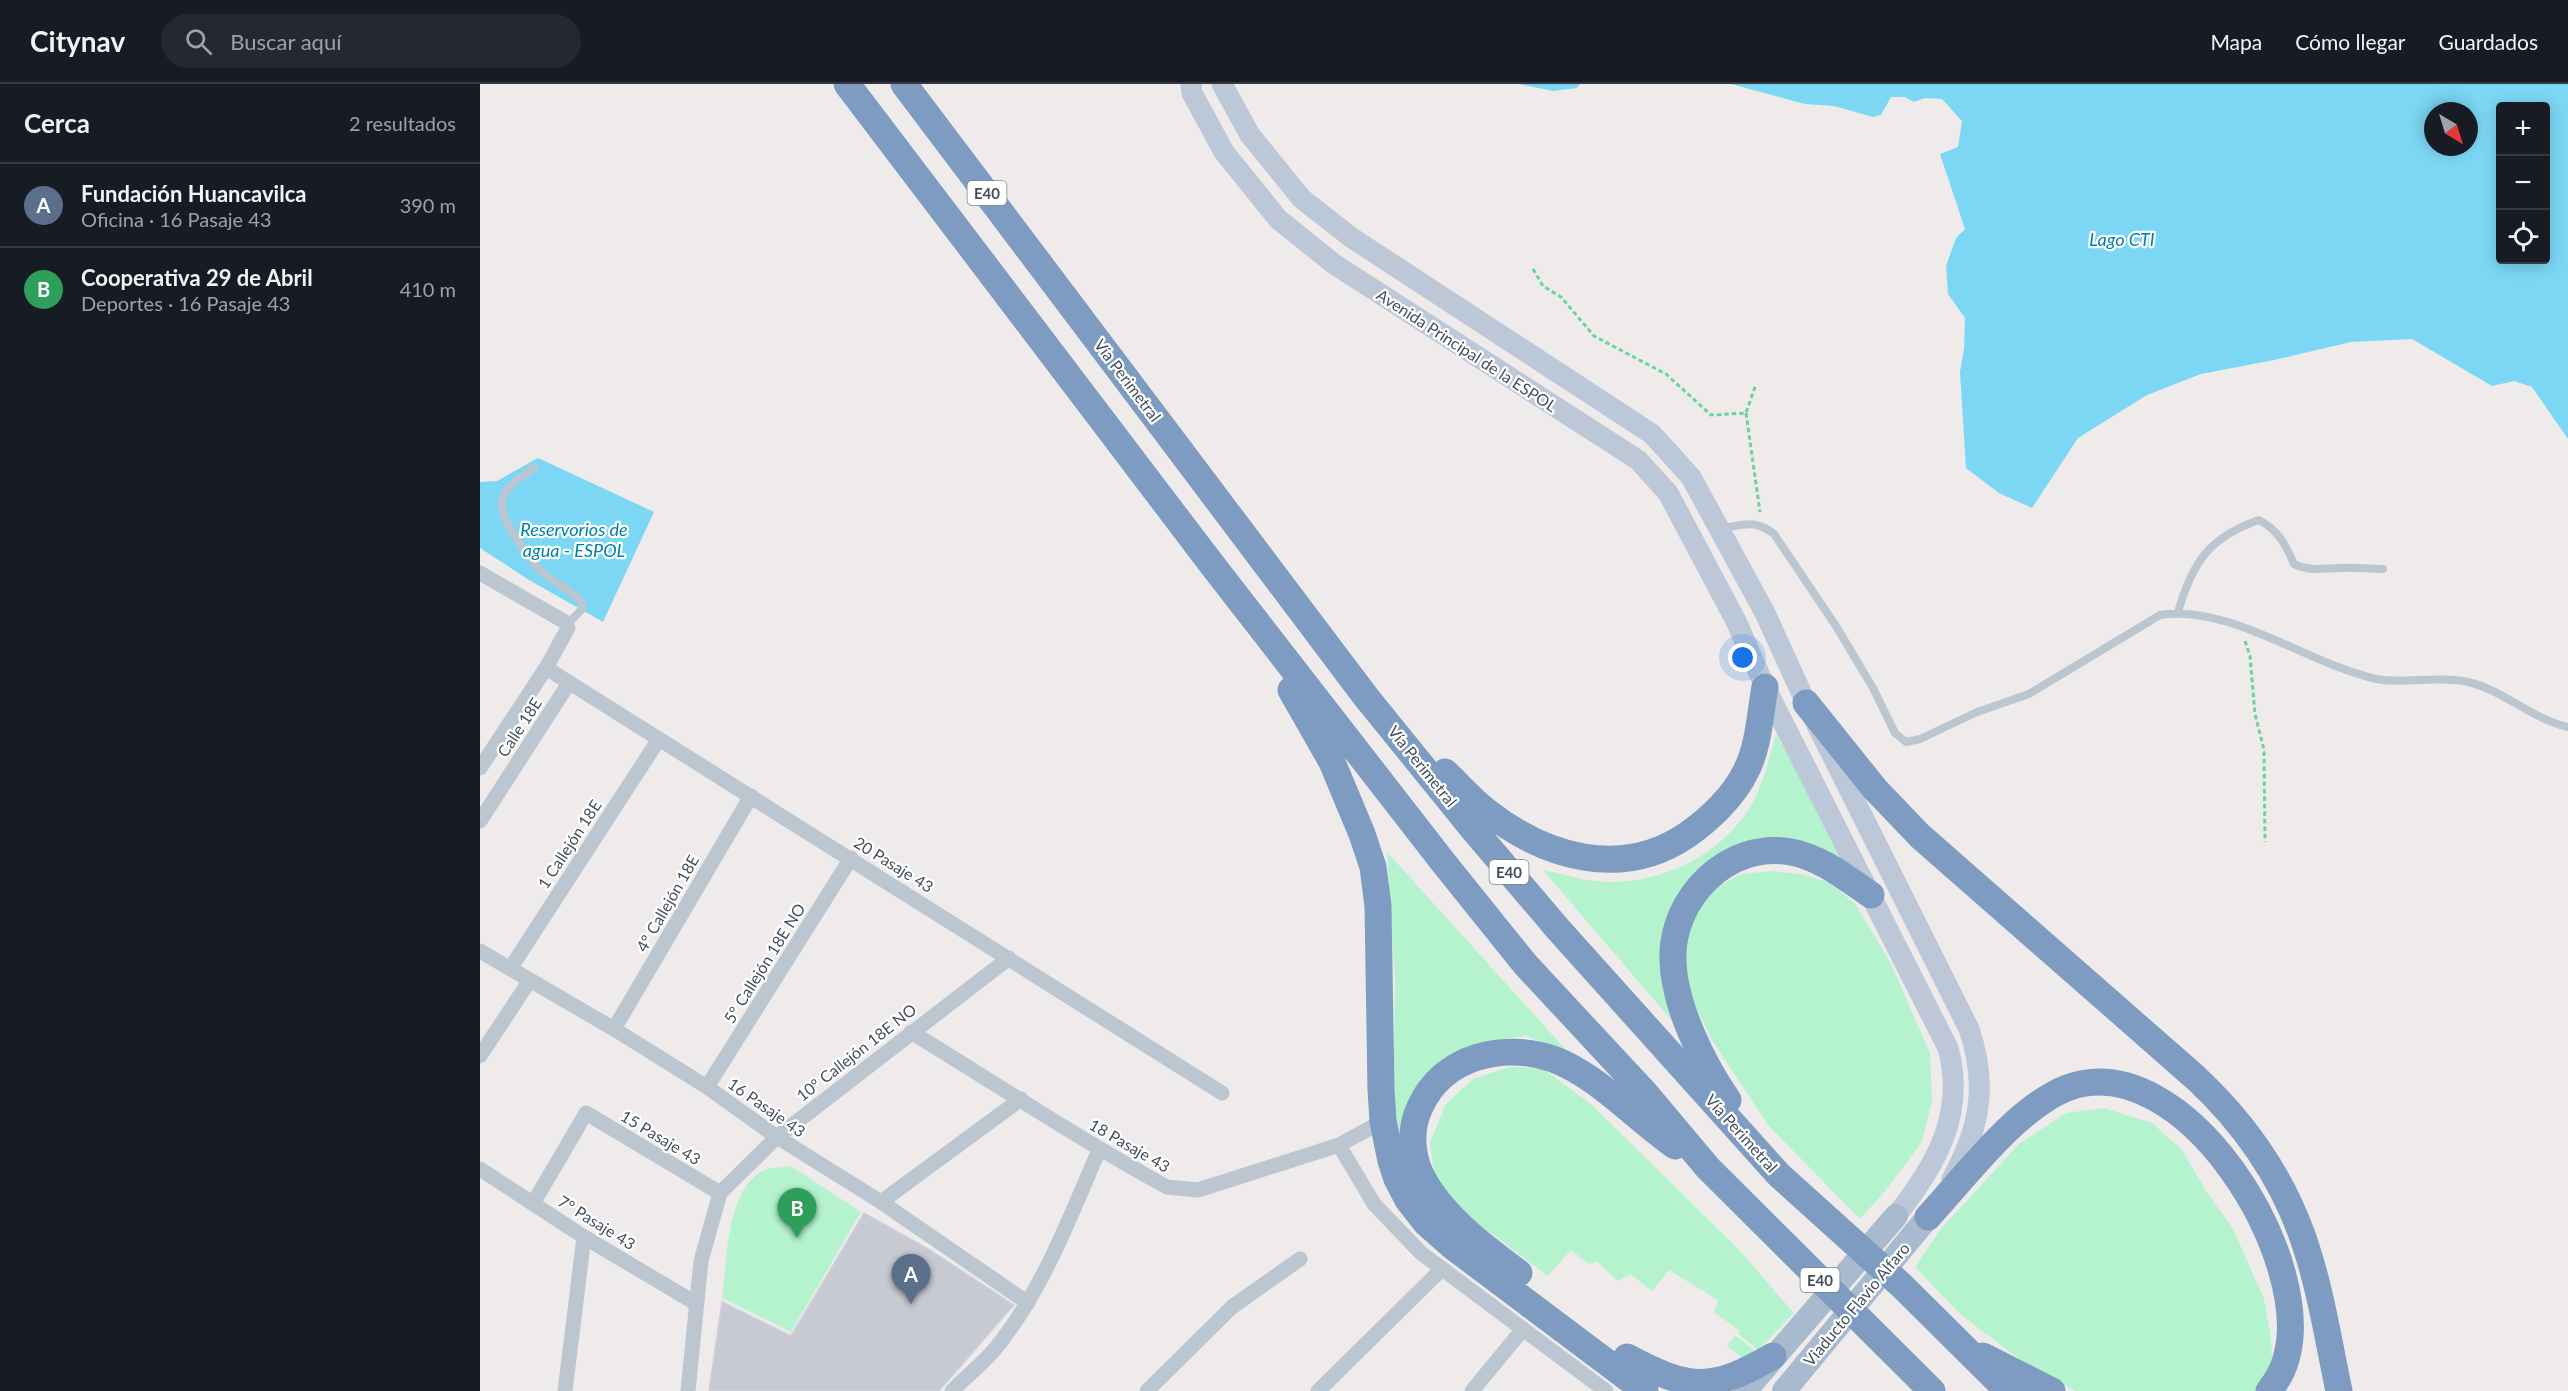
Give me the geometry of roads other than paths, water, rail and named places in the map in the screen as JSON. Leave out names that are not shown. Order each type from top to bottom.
[{"type":"highway","name":"E40","points":[[847,84],[1210,562],[1525,964],[1645,1093],[1708,1168],[1932,1391]]},
{"type":"highway","name":"Vía Perimetral","points":[[904,84],[1366,696],[1473,829],[1558,929],[1779,1175],[1901,1285],[2008,1391]]},
{"type":"highway","points":[[1210,562],[1322,742],[1341,782],[1368,851],[1375,878],[1378,906],[1383,1121],[1391,1161],[1401,1189],[1426,1223],[1465,1257],[1645,1391]]},
{"type":"highway","points":[[1366,696],[1485,810],[1544,845],[1576,856],[1606,860],[1635,858],[1666,848],[1692,831],[1718,809],[1746,772],[1756,741],[1765,687]]},
{"type":"highway","points":[[1806,703],[1875,789],[1920,836],[2196,1078],[2238,1122],[2266,1160],[2302,1234],[2317,1286],[2339,1391]]},
{"type":"highway","points":[[1779,1175],[1725,1096],[1694,1036],[1675,981],[1672,958],[1675,932],[1685,907],[1701,885],[1726,865],[1761,851],[1791,852],[1816,860],[1871,896]]},
{"type":"highway","points":[[1708,1168],[1665,1139],[1587,1077],[1551,1059],[1520,1053],[1493,1053],[1467,1060],[1453,1067],[1439,1078],[1424,1098],[1415,1119],[1413,1132],[1414,1153],[1419,1172],[1435,1198],[1492,1253],[1641,1368],[1676,1386],[1708,1391],[1732,1383],[1773,1356]]},
{"type":"highway","points":[[1928,1217],[2016,1120],[2042,1100],[2066,1088],[2090,1083],[2118,1085],[2146,1094],[2193,1125],[2215,1149],[2252,1202],[2279,1258],[2288,1294],[2290,1328],[2286,1360],[2269,1391]]},
{"type":"highway","points":[[1958,1344],[2052,1391]]},
{"type":"main road","name":"Avenida Principal de la ESPOL","points":[[1191,84],[1192,93],[1224,152],[1278,219],[1334,264],[1413,317],[1638,460],[1668,493],[1736,621],[1765,687],[1938,1023],[1948,1048],[1953,1070],[1954,1103],[1946,1135],[1926,1173],[1896,1216]]},
{"type":"main road","name":"Avenida Principal de la ESPOL","points":[[1222,84],[1250,135],[1302,199],[1352,238],[1652,434],[1691,477],[1765,613],[1806,703],[1963,1016],[1977,1055],[1980,1094],[1973,1135],[1956,1173],[1928,1217]]},
{"type":"main road","points":[[1413,317],[1432,289]]},
{"type":"main road","points":[[1696,546],[1719,528]]},
{"type":"main road","points":[[1752,653],[1755,643],[1763,638],[1778,640]]},
{"type":"main road","name":"Viaducto Flavio Alfaro","points":[[1745,1391],[1896,1216]]},
{"type":"main road","name":"Viaducto Flavio Alfaro","points":[[1784,1391],[1928,1217]]},
{"type":"street","points":[[480,573],[567,625]]},
{"type":"street","name":"Calle 18E","points":[[480,768],[546,668],[567,625]]},
{"type":"street","name":"20 Pasaje 43","points":[[546,668],[1009,957],[1221,1093]]},
{"type":"street","name":"Calle 18E","points":[[480,822],[569,682]]},
{"type":"street","name":"1 Callejón 18E","points":[[510,969],[658,739]]},
{"type":"street","name":"4° Callejón 18E","points":[[614,1029],[751,796]]},
{"type":"street","name":"5° Callejón 18E NO","points":[[707,1087],[851,858]]},
{"type":"street","name":"16 Pasaje 43","points":[[480,951],[614,1029],[707,1087],[777,1137],[881,1202],[1028,1303]]},
{"type":"street","name":"10° Callejón 18E NO","points":[[688,1391],[701,1261],[720,1193],[777,1137],[1009,957]]},
{"type":"street","points":[[480,1056],[530,980]]},
{"type":"street","name":"18 Pasaje 43","points":[[911,1032],[1099,1150],[1167,1187],[1198,1190],[1339,1145],[1383,1121]]},
{"type":"street","points":[[881,1202],[1021,1099]]},
{"type":"street","name":"15 Pasaje 43","points":[[534,1202],[586,1113],[720,1193]]},
{"type":"street","points":[[1339,1145],[1374,1204],[1406,1239],[1442,1269],[1606,1391]]},
{"type":"street","points":[[952,1391],[994,1350],[1028,1303],[1050,1264],[1099,1150]]},
{"type":"street","name":"7° Pasaje 43","points":[[480,1169],[534,1202],[584,1237],[697,1304]]},
{"type":"street","points":[[565,1391],[584,1237]]},
{"type":"street","points":[[1147,1391],[1232,1307],[1300,1259]]},
{"type":"street","points":[[1318,1391],[1442,1269]]},
{"type":"street","points":[[1472,1391],[1523,1329]]},
{"type":"lane","points":[[534,468],[515,480],[507,489],[501,505],[505,522],[527,555],[546,576],[581,601],[582,609],[567,625]]},
{"type":"lane","points":[[2178,612],[2187,580],[2202,556],[2224,537],[2259,520],[2273,528],[2288,548],[2294,564],[2310,571],[2340,568],[2382,569]]},
{"type":"lane","points":[[1719,528],[1762,525],[1774,534],[1836,626],[1873,688],[1895,733],[1906,742],[1920,739],[1977,712],[2029,694],[2160,615],[2178,612],[2221,620],[2374,679],[2468,682],[2486,688],[2525,711],[2568,728]]},
{"type":"water","points":[[1519,84],[1580,84],[1577,88],[1553,91]]},
{"type":"water","name":"Lago CTI","points":[[1731,84],[2568,84],[2568,439],[2532,387],[2514,381],[2492,386],[2412,339],[2351,342],[2201,374],[2147,395],[2078,438],[2032,508],[1999,493],[1966,468],[1960,372],[1964,349],[1965,318],[1948,294],[1946,266],[1956,238],[1965,229],[1940,154],[1958,147],[1962,121],[1942,99],[1925,98],[1914,102],[1905,97],[1891,97],[1881,115],[1873,117],[1834,106],[1805,104]]},
{"type":"water","name":"Reservorios de agua - ESPOL","points":[[538,458],[654,512],[603,622],[529,580],[480,548],[480,482],[497,481]]},
{"type":"place","name":"Cooperativa 29 de Abril","points":[[797,1238]]},
{"type":"place","name":"Fundación Huancavilca","points":[[911,1304]]}]
